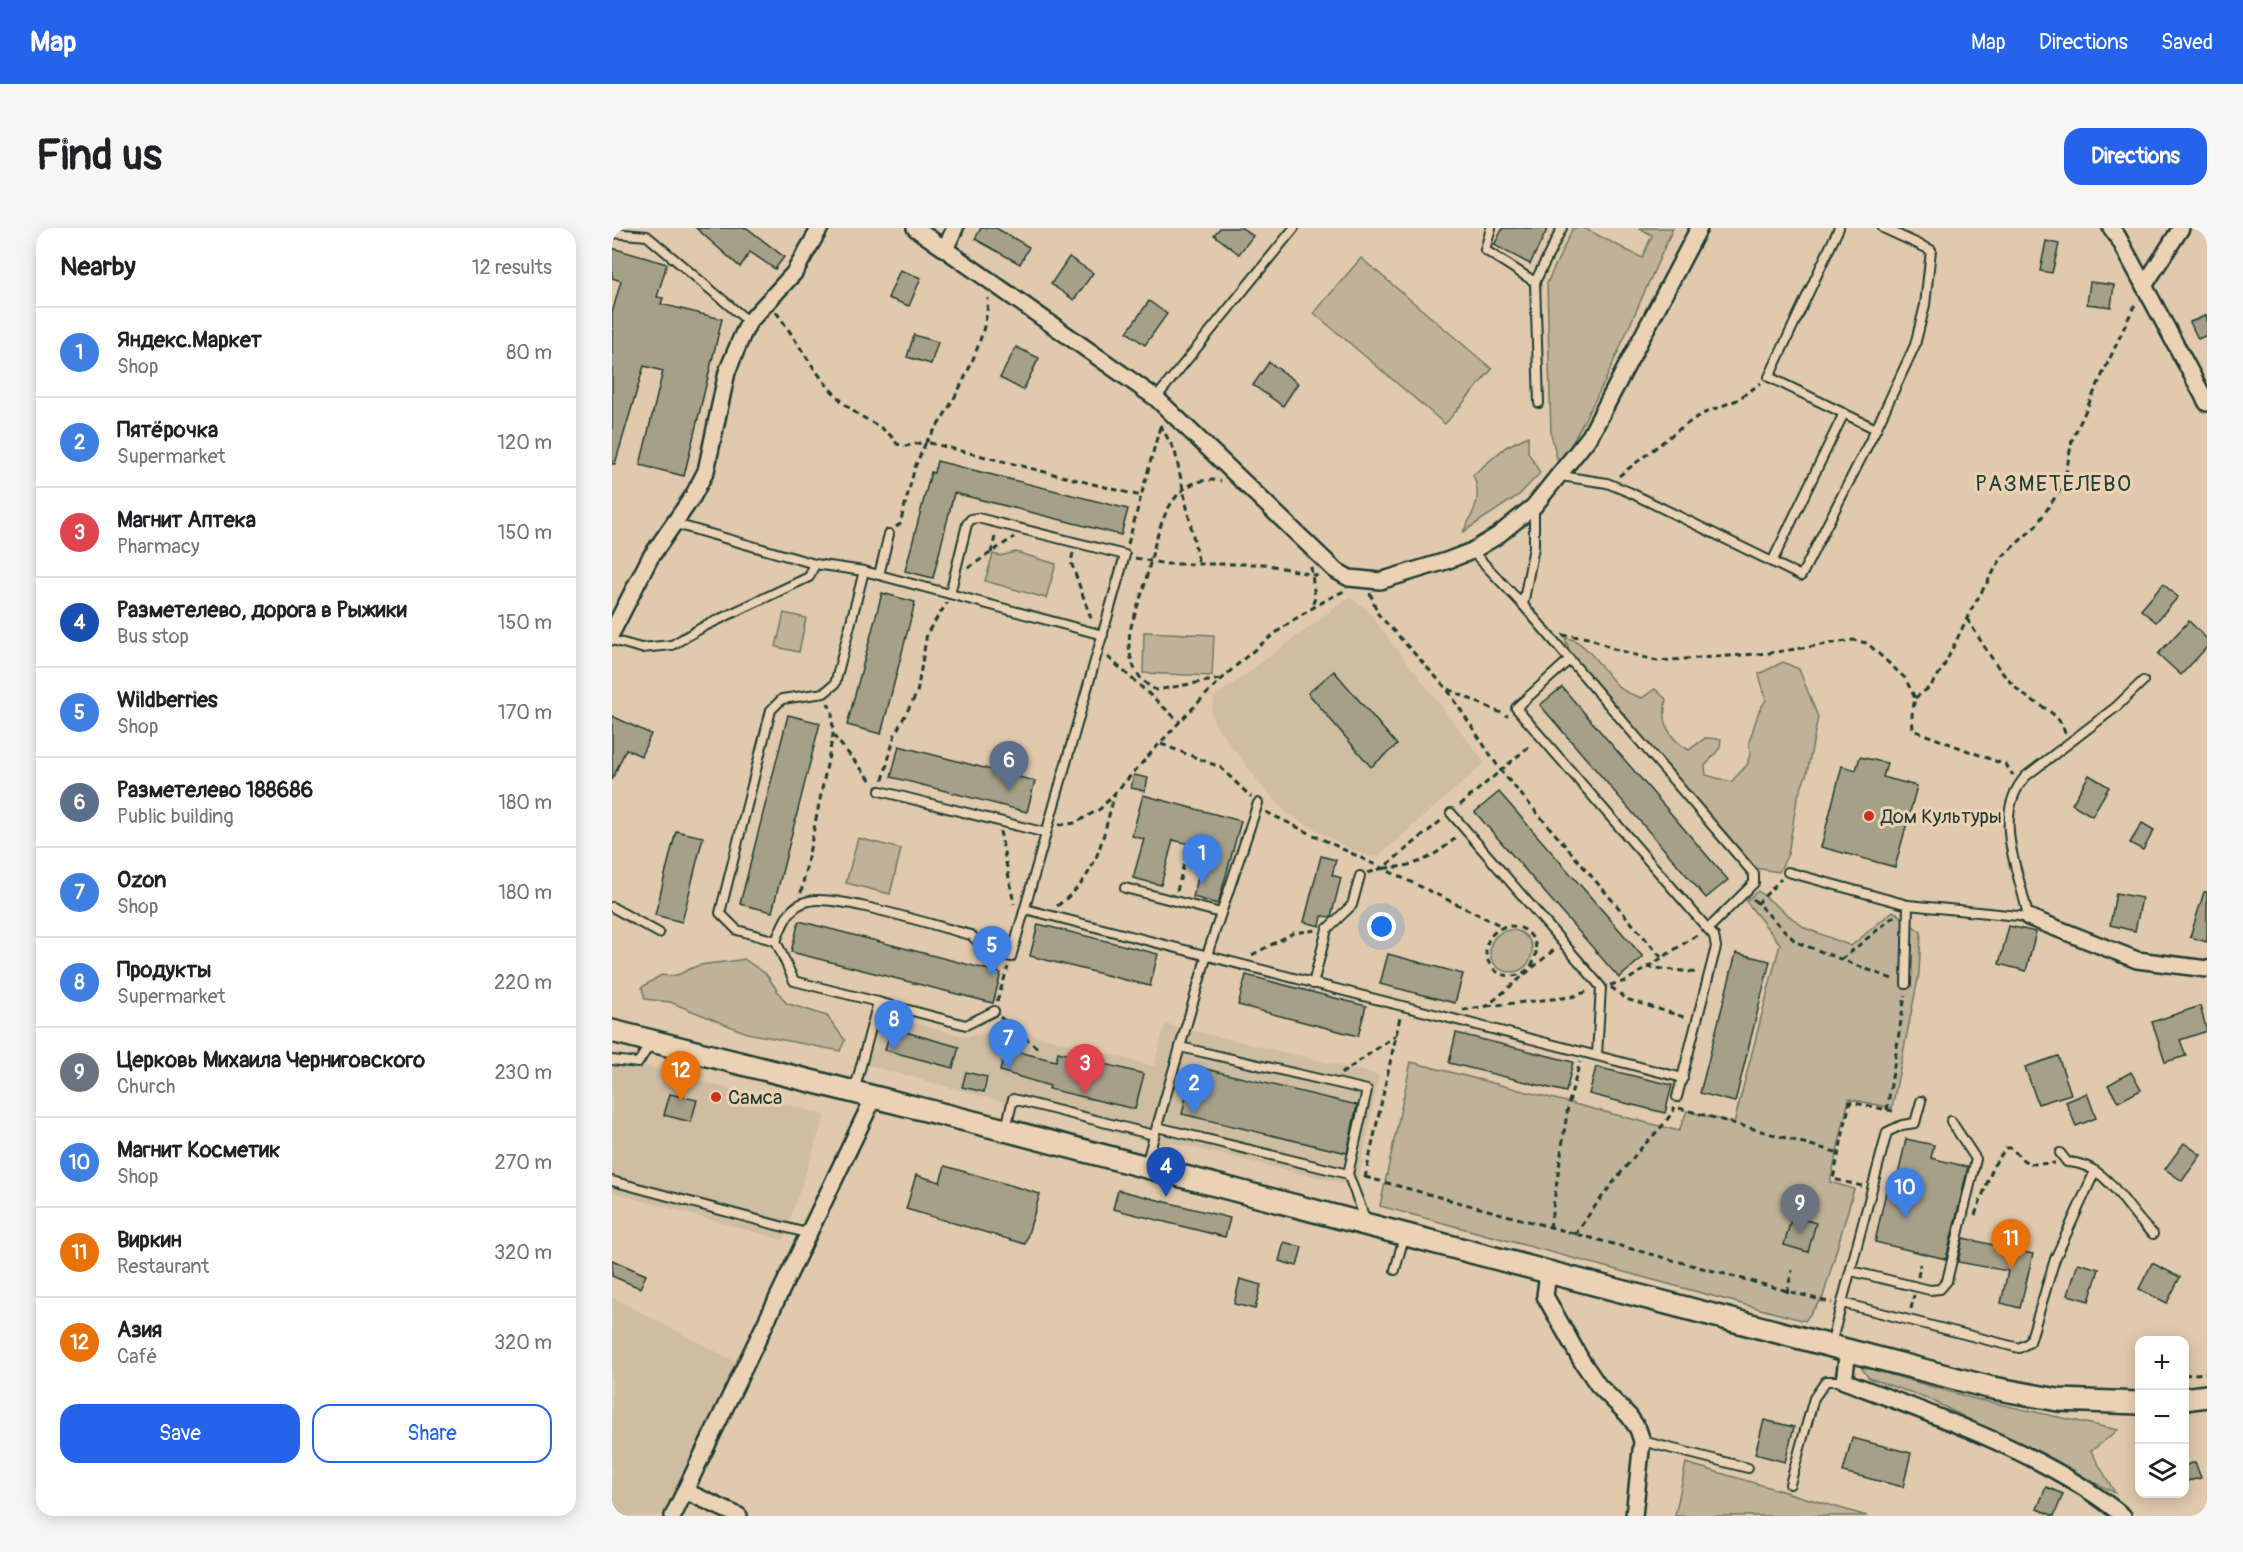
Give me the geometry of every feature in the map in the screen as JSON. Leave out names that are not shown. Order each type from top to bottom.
[{"type":"main road","points":[[612,1031],[1005,1130],[1144,1169],[1548,1274],[2021,1394],[2070,1401],[2135,1403]]},
{"type":"main road","points":[[2189,1398],[2207,1396]]},
{"type":"street","points":[[612,632],[650,558],[672,523],[693,496],[706,471],[727,372],[749,322],[794,273],[820,228]]},
{"type":"street","points":[[915,228],[946,247],[1160,402],[1335,570],[1349,578],[1365,581],[1380,581],[1472,551],[1497,536],[1534,506],[1561,476],[1590,436],[1699,228]]},
{"type":"street","points":[[946,247],[955,228]]},
{"type":"street","points":[[2111,228],[2207,403]]},
{"type":"street","points":[[2144,286],[2181,228]]},
{"type":"street","points":[[2028,917],[2137,960],[2207,969]]},
{"type":"street","points":[[673,1516],[810,1234],[864,1095]]},
{"type":"street","points":[[1548,1274],[1545,1296],[1581,1360],[1599,1385],[1629,1416],[1642,1442],[1634,1516]]},
{"type":"street","points":[[1839,1349],[1844,1381],[1989,1440],[2058,1473],[2123,1516]]},
{"type":"street","points":[[685,1491],[739,1516]]},
{"type":"lane","points":[[1160,402],[1294,228]]},
{"type":"lane","points":[[1491,228],[1485,250],[1535,282]]},
{"type":"lane","points":[[1539,403],[1535,282],[1562,228]]},
{"type":"lane","points":[[1839,228],[1769,377],[1876,429]]},
{"type":"lane","points":[[1561,476],[1607,483],[1801,576],[1876,429],[1915,345],[1925,305],[1931,250],[1883,228]]},
{"type":"lane","points":[[612,232],[647,236],[749,322]]},
{"type":"lane","points":[[1772,562],[1844,413]]},
{"type":"lane","points":[[1523,605],[1534,547],[1534,506]]},
{"type":"lane","points":[[950,594],[967,524],[971,519],[998,523],[1125,555],[1011,957],[986,950],[971,935],[835,901],[809,901],[787,913],[776,941],[794,981],[966,1025],[994,1011]]},
{"type":"lane","points":[[672,523],[815,564],[879,574],[1103,635]]},
{"type":"lane","points":[[879,574],[889,534]]},
{"type":"lane","points":[[1472,551],[1523,605],[1754,874],[1754,883],[1709,928]]},
{"type":"lane","points":[[612,639],[641,648],[672,645],[704,627],[809,577],[815,564]]},
{"type":"lane","points":[[776,941],[737,930],[720,913],[771,710],[782,699],[824,693],[835,684],[864,571]]},
{"type":"lane","points":[[1569,660],[1516,708],[1714,936],[1716,947],[1677,1097]]},
{"type":"lane","points":[[1788,872],[1908,905],[2028,917],[2007,820],[2017,787],[2116,707],[2143,681]]},
{"type":"lane","points":[[880,791],[1000,821],[1047,830]]},
{"type":"lane","points":[[1144,1169],[1206,957],[1258,803]]},
{"type":"lane","points":[[1451,813],[1601,987],[1597,1055]]},
{"type":"lane","points":[[1313,984],[1327,929],[1352,905],[1359,876]]},
{"type":"lane","points":[[1125,888],[1221,914]]},
{"type":"lane","points":[[1905,984],[1908,905]]},
{"type":"lane","points":[[612,907],[659,933]]},
{"type":"lane","points":[[1024,913],[1046,915],[1683,1078]]},
{"type":"lane","points":[[864,1095],[878,1002]]},
{"type":"lane","points":[[612,1060],[638,1063],[652,1041]]},
{"type":"lane","points":[[1180,1047],[1367,1090],[1348,1174],[1368,1226]]},
{"type":"lane","points":[[1005,1130],[1013,1099],[1348,1174]]},
{"type":"lane","points":[[1839,1349],[1842,1303],[1887,1132],[1902,1125],[1915,1123],[1921,1101]]},
{"type":"lane","points":[[1851,1271],[1929,1290],[1940,1289],[1947,1281],[1976,1159],[1951,1121]]},
{"type":"lane","points":[[2060,1153],[2067,1162],[2076,1162],[2095,1171],[2114,1188],[2134,1217],[2153,1234]]},
{"type":"lane","points":[[1842,1303],[2019,1348],[2030,1342],[2055,1260],[2095,1171]]},
{"type":"lane","points":[[612,1181],[810,1234]]},
{"type":"lane","points":[[1395,1270],[1404,1236]]},
{"type":"lane","points":[[1790,1484],[1814,1398],[1826,1381],[1844,1381]]},
{"type":"lane","points":[[1642,1442],[1748,1468]]},
{"type":"path","points":[[889,534],[900,524],[915,467],[926,442],[945,417],[984,333],[988,308],[987,278]]},
{"type":"path","points":[[2017,787],[2011,770],[2006,765],[1913,730],[1912,715],[1916,698],[1930,687],[1943,668],[1967,619],[2002,557],[2036,525],[2064,484],[2072,440],[2144,286]]},
{"type":"path","points":[[768,300],[804,357],[846,406],[891,434],[897,444],[906,446],[926,442],[1141,496]]},
{"type":"path","points":[[1607,483],[1637,463],[1682,427],[1702,414],[1737,400],[1769,377]]},
{"type":"path","points":[[1125,555],[1160,425],[1160,402]]},
{"type":"path","points":[[1160,425],[1175,451],[1199,564]]},
{"type":"path","points":[[1180,722],[1143,683],[1134,670],[1129,639],[1165,513],[1183,490],[1195,481],[1206,478],[1223,481]]},
{"type":"path","points":[[990,554],[998,523]]},
{"type":"path","points":[[954,577],[1014,540],[1016,528]]},
{"type":"path","points":[[1076,543],[1071,562],[1091,620],[1103,635]]},
{"type":"path","points":[[1138,559],[1150,563],[1263,564],[1321,576]]},
{"type":"path","points":[[1310,561],[1315,598],[1312,606]]},
{"type":"path","points":[[1047,830],[1075,823],[1100,809],[1222,679],[1312,606],[1365,581],[1378,614],[1447,689],[1501,771],[1661,957]]},
{"type":"path","points":[[880,791],[895,734],[917,693],[927,633],[950,594]]},
{"type":"path","points":[[1967,619],[2018,690],[2061,722],[2067,745]]},
{"type":"path","points":[[1548,636],[1589,638],[1614,649],[1657,661],[1770,653],[1853,640],[1867,643],[1888,661],[1905,678],[1916,698]]},
{"type":"path","points":[[1099,649],[1143,683],[1162,690],[1222,679]]},
{"type":"path","points":[[1447,689],[1513,718],[1522,716]]},
{"type":"path","points":[[802,905],[801,885],[833,735],[832,712],[824,693]]},
{"type":"path","points":[[833,735],[880,791]]},
{"type":"path","points":[[1161,744],[1220,767],[1269,814],[1504,927],[1521,928],[1533,939],[1536,956],[1527,971],[1510,975],[1494,969],[1489,962],[1487,945],[1491,937],[1504,927]]},
{"type":"path","points":[[1046,915],[1077,891],[1091,872],[1115,793]]},
{"type":"path","points":[[1000,821],[999,834],[1016,913],[1024,913]]},
{"type":"path","points":[[1383,868],[1417,864],[1436,855],[1466,830]]},
{"type":"path","points":[[1174,901],[1187,852]]},
{"type":"path","points":[[1757,903],[1788,872]]},
{"type":"path","points":[[1745,892],[1796,942],[1905,984],[1903,1017],[1887,1110]]},
{"type":"path","points":[[1841,960],[1908,905]]},
{"type":"path","points":[[1239,966],[1263,947],[1293,933],[1327,929]]},
{"type":"path","points":[[1448,1018],[1464,1009],[1487,1006],[1563,943]]},
{"type":"path","points":[[1011,957],[994,1011],[1040,1050]]},
{"type":"path","points":[[1647,967],[1680,973],[1709,973]]},
{"type":"path","points":[[1610,985],[1626,999],[1697,1021]]},
{"type":"path","points":[[1403,1006],[1365,1178],[1826,1304],[1842,1303]]},
{"type":"path","points":[[1330,1082],[1396,1035]]},
{"type":"path","points":[[1550,1228],[1568,1106],[1583,1051]]},
{"type":"path","points":[[1575,1235],[1645,1143],[1658,1134],[1675,1107],[1677,1097]]},
{"type":"path","points":[[1873,1188],[1833,1179],[1850,1102],[1893,1112]]},
{"type":"path","points":[[1675,1107],[1839,1153]]},
{"type":"path","points":[[1972,1223],[1994,1164],[2006,1148],[2012,1148],[2031,1165],[2067,1162]]},
{"type":"path","points":[[1787,1293],[1792,1270]]},
{"type":"path","points":[[2189,1375],[2207,1373]]},
{"type":"shaded area","points":[[1573,228],[1584,228],[1642,258],[1652,235],[1639,228],[1673,228],[1605,381],[1568,451],[1558,462],[1551,434],[1547,283]]},
{"type":"shaded area","points":[[1361,258],[1492,369],[1445,424],[1314,313]]},
{"type":"shaded area","points":[[1528,436],[1528,452],[1540,473],[1519,495],[1463,532],[1476,504],[1477,490],[1473,475],[1506,447]]},
{"type":"shaded area","points":[[1016,552],[1056,564],[1046,598],[985,581],[993,554],[1000,556]]},
{"type":"shaded area","points":[[1350,597],[1366,609],[1485,763],[1376,858],[1351,850],[1287,813],[1261,785],[1215,724],[1211,711],[1215,697]]},
{"type":"shaded area","points":[[784,613],[806,618],[799,652],[776,647]]},
{"type":"shaded area","points":[[1144,632],[1214,635],[1212,676],[1143,673]]},
{"type":"shaded area","points":[[1565,638],[1573,640],[1587,650],[1622,690],[1642,698],[1655,689],[1666,699],[1665,715],[1671,735],[1689,750],[1705,738],[1721,739],[1720,748],[1705,766],[1706,775],[1731,782],[1747,765],[1750,754],[1749,742],[1759,711],[1766,700],[1759,674],[1783,662],[1799,669],[1818,717],[1807,773],[1797,799],[1788,854],[1779,872],[1754,868],[1571,655]]},
{"type":"shaded area","points":[[858,838],[901,849],[890,894],[846,883]]},
{"type":"shaded area","points":[[1758,891],[1805,928],[1851,946],[1893,911],[1921,932],[1919,974],[1892,1108],[1849,1099],[1830,1182],[1854,1189],[1823,1297],[1805,1321],[1380,1206],[1411,1062],[1679,1131],[1687,1111],[1734,1123],[1780,944],[1746,901]]},
{"type":"shaded area","points":[[1511,930],[1519,931],[1526,936],[1531,943],[1531,959],[1526,966],[1519,971],[1511,972],[1503,971],[1496,966],[1491,959],[1490,951],[1491,943],[1496,936],[1503,931]]},
{"type":"shaded area","points":[[744,959],[766,974],[786,1003],[827,1016],[845,1040],[840,1051],[747,1033],[670,1002],[645,999],[642,987],[661,975],[677,975],[702,965]]},
{"type":"shaded area","points":[[883,1015],[967,1037],[1007,1028],[1154,1066],[1165,1024],[1379,1075],[1357,1187],[1170,1142],[1157,1144],[868,1065]]},
{"type":"shaded area","points":[[612,1057],[825,1115],[783,1240],[612,1192]]},
{"type":"shaded area","points":[[612,1297],[739,1364],[665,1516],[612,1516]]},
{"type":"shaded area","points":[[1860,1366],[1975,1399],[2118,1430],[2091,1451],[2115,1493],[1927,1398],[1869,1378]]},
{"type":"shaded area","points":[[1686,1463],[1867,1516],[1675,1516]]},
{"type":"building","points":[[696,228],[747,228],[784,257],[775,269],[750,252],[740,267]]},
{"type":"building","points":[[981,228],[996,228],[1029,247],[1020,264],[975,239]]},
{"type":"building","points":[[1220,228],[1242,228],[1253,236],[1239,254],[1214,235]]},
{"type":"building","points":[[1503,228],[1548,228],[1530,264],[1494,245]]},
{"type":"building","points":[[2046,241],[2059,244],[2052,273],[2040,271]]},
{"type":"building","points":[[612,248],[667,264],[657,297],[663,298],[661,304],[722,319],[684,476],[640,465],[663,371],[644,366],[615,464],[612,464],[612,313],[621,281],[612,278]]},
{"type":"building","points":[[1069,257],[1093,273],[1074,300],[1051,284]]},
{"type":"building","points":[[900,270],[921,278],[909,306],[888,298]]},
{"type":"building","points":[[2090,282],[2114,285],[2111,307],[2087,304]]},
{"type":"building","points":[[1149,301],[1167,314],[1145,345],[1127,332]]},
{"type":"building","points":[[2207,315],[2207,335],[2198,339],[2190,322]]},
{"type":"building","points":[[914,335],[938,342],[931,364],[907,357]]},
{"type":"building","points":[[1016,347],[1039,358],[1023,390],[1000,378]]},
{"type":"building","points":[[1269,362],[1298,383],[1283,406],[1253,385]]},
{"type":"building","points":[[937,461],[1128,509],[1121,535],[954,493],[933,578],[905,571],[931,472],[934,473]]},
{"type":"building","points":[[2163,584],[2178,597],[2156,622],[2141,610]]},
{"type":"building","points":[[882,593],[915,602],[881,734],[847,725]]},
{"type":"building","points":[[2189,621],[2207,639],[2207,647],[2181,675],[2158,654]]},
{"type":"building","points":[[1334,671],[1397,745],[1371,767],[1308,693]]},
{"type":"building","points":[[1562,687],[1728,880],[1706,898],[1540,705]]},
{"type":"building","points":[[788,715],[820,723],[772,912],[740,904]]},
{"type":"building","points":[[612,716],[651,734],[641,756],[626,749],[612,780]]},
{"type":"building","points":[[899,746],[1035,781],[1027,812],[891,777]]},
{"type":"building","name":"Дом Культуры","points":[[1860,757],[1887,763],[1883,777],[1917,786],[1895,867],[1821,847],[1842,766],[1856,770]]},
{"type":"building","points":[[1134,775],[1148,778],[1145,791],[1131,788]]},
{"type":"building","points":[[2089,775],[2109,787],[2092,816],[2072,804]]},
{"type":"building","points":[[1499,792],[1643,957],[1619,978],[1475,812]]},
{"type":"building","points":[[1143,795],[1241,821],[1218,904],[1193,897],[1206,848],[1173,840],[1161,885],[1133,878],[1144,839],[1132,836]]},
{"type":"building","points":[[2142,823],[2154,830],[2143,850],[2130,843]]},
{"type":"building","points":[[676,831],[703,837],[682,922],[655,915]]},
{"type":"building","points":[[1321,856],[1336,860],[1332,875],[1341,878],[1331,917],[1322,916],[1320,926],[1304,922]]},
{"type":"building","points":[[2204,892],[2207,892],[2207,942],[2190,937]]},
{"type":"building","points":[[2116,893],[2142,898],[2135,931],[2110,925]]},
{"type":"building","points":[[799,921],[1001,973],[993,1003],[791,952]]},
{"type":"building","points":[[1038,924],[1158,954],[1150,986],[1030,956]]},
{"type":"building","points":[[2009,926],[2036,932],[2026,971],[1999,964]]},
{"type":"building","points":[[1736,953],[1770,961],[1735,1102],[1700,1093]]},
{"type":"building","points":[[1388,954],[1463,974],[1455,1003],[1380,984]]},
{"type":"building","points":[[1246,975],[1366,1006],[1358,1036],[1238,1005]]},
{"type":"building","points":[[2200,1006],[2207,1031],[2180,1040],[2186,1056],[2165,1062],[2152,1022]]},
{"type":"building","points":[[891,1028],[959,1047],[953,1068],[885,1050]]},
{"type":"building","points":[[1456,1033],[1573,1062],[1566,1092],[1449,1063]]},
{"type":"building","points":[[1006,1049],[1056,1061],[1058,1052],[1144,1074],[1135,1109],[1049,1089],[1050,1086],[1000,1071]]},
{"type":"building","points":[[2058,1056],[2071,1094],[2038,1104],[2025,1067]]},
{"type":"building","points":[[1193,1066],[1357,1105],[1347,1153],[1182,1114]]},
{"type":"building","points":[[1596,1067],[1672,1085],[1665,1113],[1589,1094]]},
{"type":"building","points":[[966,1072],[987,1077],[984,1092],[962,1087]]},
{"type":"building","points":[[2131,1072],[2141,1090],[2118,1102],[2108,1085]]},
{"type":"building","points":[[2087,1093],[2096,1118],[2076,1126],[2066,1102]]},
{"type":"building","points":[[670,1094],[697,1100],[691,1122],[664,1115]]},
{"type":"building","points":[[1906,1139],[1934,1145],[1931,1158],[1968,1167],[1946,1259],[1875,1242],[1887,1187],[1895,1189]]},
{"type":"building","points":[[2184,1143],[2201,1155],[2182,1181],[2165,1169]]},
{"type":"building","points":[[945,1166],[1040,1194],[1025,1244],[906,1209],[916,1175],[940,1182]]},
{"type":"building","points":[[1118,1190],[1230,1218],[1225,1237],[1113,1209]]},
{"type":"building","points":[[1792,1216],[1816,1223],[1808,1252],[1784,1245]]},
{"type":"building","points":[[1963,1238],[2033,1254],[2020,1308],[2001,1303],[2008,1271],[1958,1262]]},
{"type":"building","points":[[1284,1242],[1302,1247],[1297,1266],[1279,1261]]},
{"type":"building","points":[[612,1260],[646,1275],[640,1288],[612,1276]]},
{"type":"building","points":[[2078,1263],[2099,1269],[2089,1301],[2068,1295]]},
{"type":"building","points":[[2152,1263],[2180,1277],[2167,1303],[2139,1289]]},
{"type":"building","points":[[1240,1279],[1261,1285],[1255,1309],[1234,1304]]},
{"type":"building","points":[[1764,1420],[1794,1427],[1785,1462],[1755,1454]]},
{"type":"building","points":[[1852,1438],[1911,1453],[1903,1487],[1843,1472]]},
{"type":"building","points":[[2195,1462],[2201,1478],[2189,1481],[2189,1464]]},
{"type":"building","points":[[2046,1487],[2063,1494],[2054,1516],[2037,1509]]},
{"type":"place","name":"Разметелево 188686","points":[[1009,791]]},
{"type":"place","name":"Дом Культуры","points":[[1869,816]]},
{"type":"place","name":"Яндекс.Маркет","points":[[1202,884]]},
{"type":"place","name":"Wildberries","points":[[992,976]]},
{"type":"place","name":"Продукты","points":[[894,1050]]},
{"type":"place","name":"Ozon","points":[[1008,1069]]},
{"type":"place","name":"Магнит Аптека","points":[[1085,1094]]},
{"type":"place","name":"Самса","points":[[716,1097]]},
{"type":"place","name":"Азия","points":[[681,1101]]},
{"type":"place","name":"Пятёрочка","points":[[1194,1114]]},
{"type":"place","name":"Разметелево, дорога в Рыжики","points":[[1166,1197]]},
{"type":"place","name":"Магнит Косметик","points":[[1905,1218]]},
{"type":"place","name":"Церковь Михаила Черниговского","points":[[1800,1234]]},
{"type":"place","name":"Виркин","points":[[2011,1269]]},
{"type":"district","name":"РАЗМЕТЕЛЕВО","points":[[2054,483]]}]
